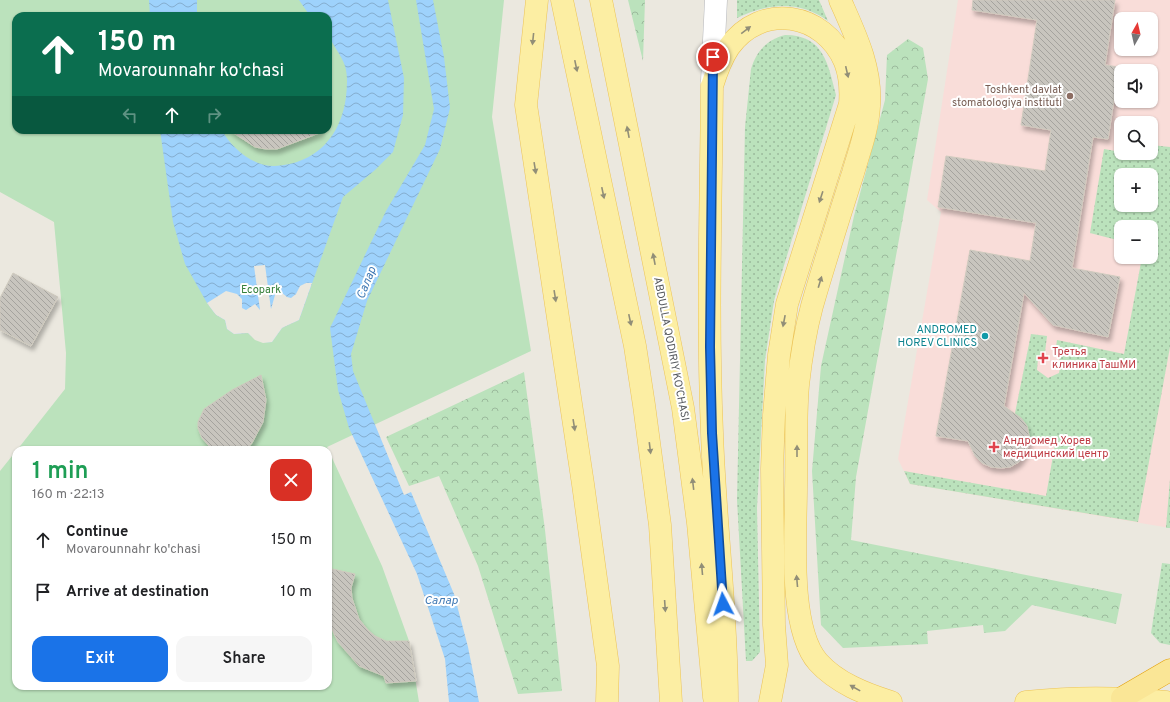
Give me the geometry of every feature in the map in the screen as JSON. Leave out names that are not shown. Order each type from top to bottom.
[{"type":"highway","points":[[1122,698],[1170,670]]},
{"type":"main road","points":[[537,0],[526,105],[603,628],[608,672],[607,702]]},
{"type":"main road","points":[[562,0],[640,376],[660,525],[671,702]]},
{"type":"main road","name":"ABDULLA QODIRIY KO'CHASI","points":[[601,0],[683,408],[698,523],[714,702]]},
{"type":"main road","points":[[840,0],[856,35],[868,75],[870,107],[863,138],[812,305],[802,356],[797,415],[796,570],[802,627],[810,649],[818,661],[839,679],[866,694],[891,702]]},
{"type":"main road","points":[[727,702],[727,663],[711,425],[710,347],[712,86],[722,60],[729,47],[739,36],[761,21],[773,18],[788,18],[802,21],[816,27],[828,38],[845,62],[851,89],[850,104],[787,304],[779,354],[774,415],[772,469],[774,625],[777,665],[770,702]]},
{"type":"main road","points":[[1026,702],[1076,698],[1122,698],[1166,702]]},
{"type":"street","points":[[712,86],[716,0]]},
{"type":"shaded area","name":"Третья клиника ТашМИ","points":[[958,0],[1170,0],[1170,528],[910,484],[898,459],[941,212],[927,200]]},
{"type":"green space","name":"Ecopark","points":[[0,0],[504,0],[492,117],[531,351],[329,446],[20,446],[65,389],[66,353],[54,222],[0,192]]},
{"type":"green space","points":[[628,0],[645,0],[643,61]]},
{"type":"green space","points":[[737,0],[819,0],[828,21],[817,14],[806,10],[784,6],[760,9],[737,18]]},
{"type":"green space","points":[[785,35],[798,36],[808,40],[822,53],[827,62],[836,95],[774,301],[765,360],[757,508],[760,652],[752,661],[746,661],[737,500],[745,127],[753,62],[756,56],[768,43]]},
{"type":"green space","points":[[908,39],[923,48],[928,79],[856,477],[851,540],[1122,594],[1116,624],[1032,605],[1005,631],[984,633],[983,625],[927,631],[928,644],[843,648],[821,625],[812,471],[821,366],[854,216],[885,100],[887,55]]},
{"type":"green space","points":[[1158,146],[1170,147],[1170,347],[1138,522],[910,484],[904,471],[1046,496],[1055,444],[1029,439],[1014,418],[1031,334],[1047,336],[1045,352],[1038,358],[1037,370],[1048,378],[1059,373],[1061,362],[1055,353],[1057,340],[1124,354],[1141,264],[1158,264],[1158,220],[1114,220],[1114,239],[1090,233],[1104,149],[1114,151],[1114,160],[1158,160]]},
{"type":"green space","points":[[524,372],[545,530],[562,691],[518,694],[478,566],[439,476],[409,486],[386,437]]},
{"type":"green space","name":"Ecopark","points":[[12,456],[12,690],[332,690],[332,458],[382,566],[409,641],[419,702],[0,702],[0,471]]},
{"type":"green space","points":[[1170,479],[1170,528],[1166,528]]},
{"type":"green space","points":[[1162,563],[1170,564],[1170,645],[1160,643],[1151,633]]},
{"type":"water","points":[[149,0],[197,0],[197,12],[150,12]]},
{"type":"water","points":[[299,0],[388,0],[404,78],[403,115],[393,152],[375,170],[343,197],[299,320],[282,328],[272,342],[265,342],[256,340],[248,333],[234,334],[227,329],[225,320],[216,315],[207,303],[185,264],[173,222],[161,134],[224,134],[237,150],[251,160],[267,165],[275,166],[290,164],[303,160],[314,154],[324,145],[339,124],[346,97],[347,78],[345,66],[332,43],[332,12],[307,12]]},
{"type":"water","name":"Салар","points":[[416,0],[433,0],[444,57],[450,108],[440,149],[367,301],[351,354],[353,371],[404,495],[411,492],[454,594],[468,647],[479,702],[449,702],[445,659],[417,574],[349,428],[338,390],[330,328],[386,211],[425,145],[434,109]]},
{"type":"pier","points":[[265,265],[271,309],[275,295],[281,292],[287,297],[291,298],[296,294],[300,286],[306,283],[312,283],[299,320],[282,328],[272,342],[263,343],[255,340],[248,333],[234,334],[227,329],[225,320],[216,315],[207,303],[226,291],[237,294],[242,299],[242,308],[246,310],[255,304],[260,310],[254,266]]},
{"type":"building","points":[[973,0],[1115,0],[1105,65],[1114,66],[1114,100],[1108,139],[1093,137],[1072,268],[1120,277],[1108,337],[1053,325],[1024,293],[1004,406],[1021,418],[1027,426],[1029,445],[1019,462],[1010,467],[1001,468],[991,467],[982,463],[975,456],[968,441],[936,436],[970,250],[1030,261],[1036,223],[938,207],[946,156],[1045,171],[1051,130],[1021,125],[1037,20],[972,10]]},
{"type":"building","points":[[235,134],[317,134],[277,149],[255,147]]},
{"type":"building","points":[[13,273],[58,297],[31,346],[0,330],[0,298]]},
{"type":"building","points":[[261,375],[266,400],[263,422],[249,446],[209,446],[202,438],[198,428],[198,422],[204,409],[232,390]]},
{"type":"building","points":[[332,569],[355,574],[351,588],[352,598],[359,619],[368,630],[375,636],[386,641],[409,641],[416,681],[386,683],[384,676],[359,666],[338,642],[332,629]]},
{"type":"place","name":"Toshkent davlat stomatologiya instituti","points":[[1070,96]]},
{"type":"place","name":"ANDROMED HOREV CLINICS","points":[[985,336]]},
{"type":"place","name":"Третья клиника ТашМИ","points":[[1043,358]]},
{"type":"place","name":"Андромед Хорев медицинский центр","points":[[994,447]]},
{"type":"route","points":[[713,57],[710,347],[716,517],[723,604]]}]
